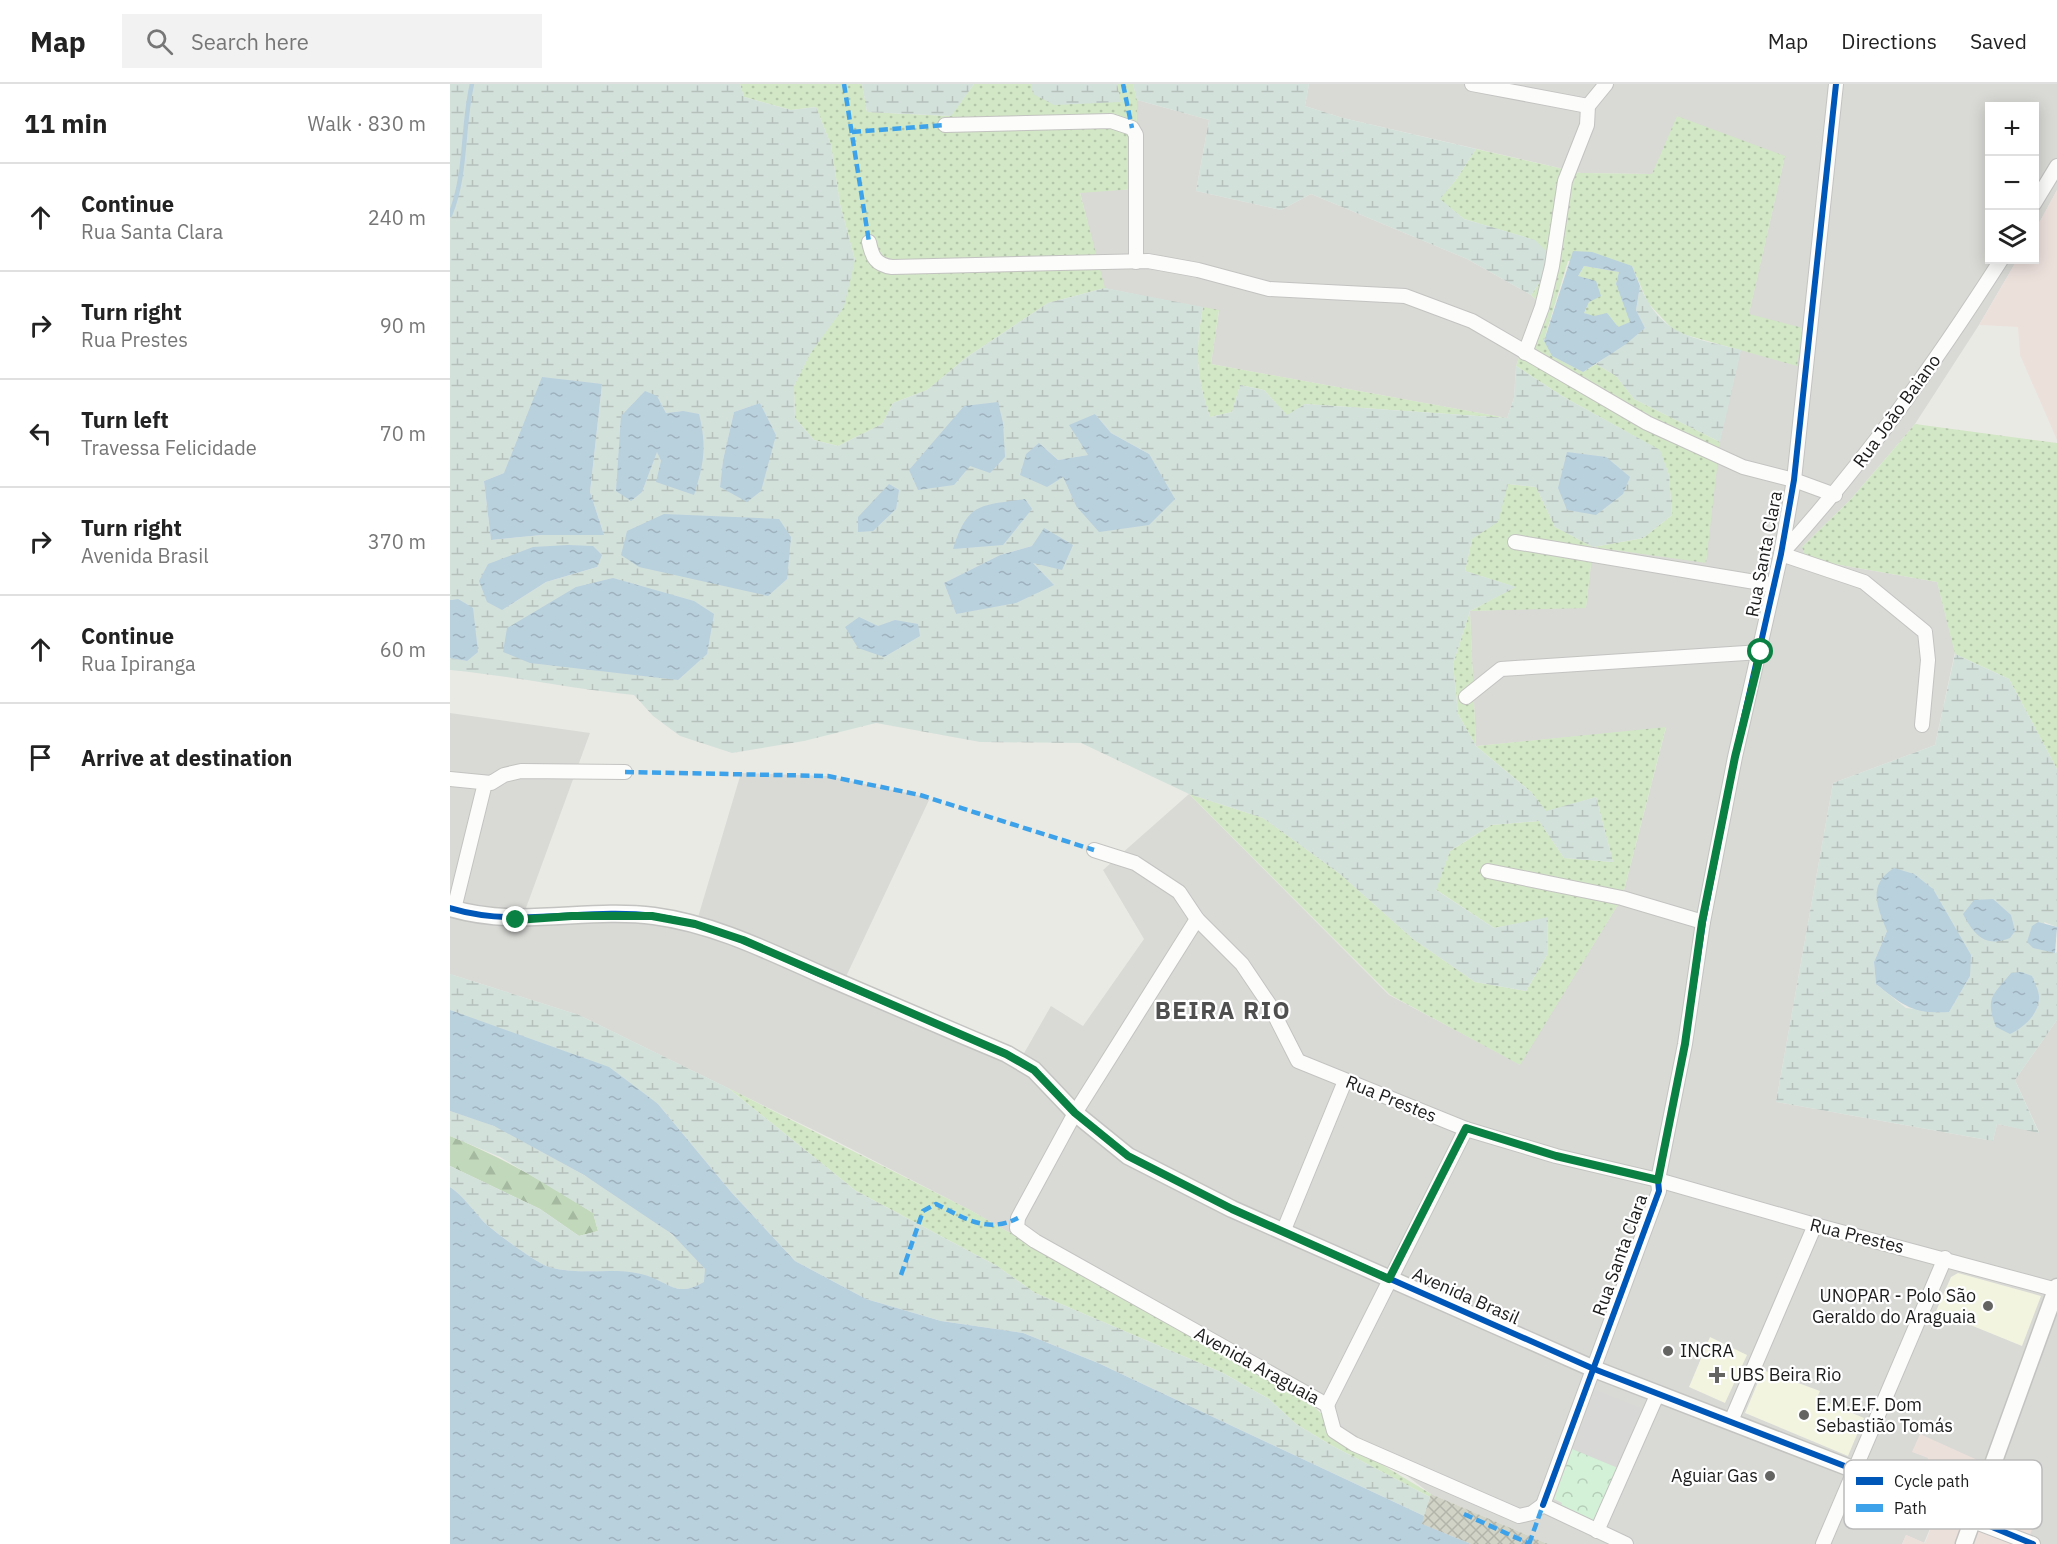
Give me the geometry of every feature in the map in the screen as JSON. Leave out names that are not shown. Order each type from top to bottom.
[{"type":"street","points":[[1472,84],[1587,106]]},
{"type":"street","points":[[1525,353],[1550,276],[1564,181],[1587,125],[1587,106],[1606,84]]},
{"type":"street","name":"Rua Santa Clara","points":[[1543,1505],[1659,1191],[1658,1180],[1685,1044],[1702,922],[1735,757],[1761,652],[1794,480],[1836,84]]},
{"type":"street","points":[[945,125],[1111,121],[1132,128],[1136,135],[1136,262]]},
{"type":"street","points":[[2039,196],[2057,166]]},
{"type":"street","points":[[869,242],[872,255],[876,260],[881,265],[892,267],[1136,262],[1198,270],[1269,289],[1405,296],[1472,321],[1647,423],[1743,467],[1794,480],[1835,495]]},
{"type":"street","name":"Rua João Baiano","points":[[1781,554],[1835,495],[1926,374],[1998,264]]},
{"type":"street","points":[[1515,542],[1773,585]]},
{"type":"street","points":[[1781,554],[1864,582],[1925,632],[1928,660],[1922,725]]},
{"type":"street","points":[[1466,697],[1502,669],[1761,652]]},
{"type":"street","points":[[450,779],[492,783],[504,775],[521,771],[625,772]]},
{"type":"street","points":[[452,909],[485,783]]},
{"type":"street","name":"Rua Prestes","points":[[1094,850],[1135,863],[1179,892],[1197,919],[1242,964],[1269,1004],[1298,1061],[1466,1128],[1556,1156],[1658,1180],[1815,1225],[2057,1289]]},
{"type":"street","points":[[1488,871],[1622,898],[1702,922]]},
{"type":"street","name":"Avenida Brasil","points":[[452,909],[516,920],[572,916],[652,916],[695,924],[743,940],[1006,1054],[1034,1070],[1075,1113],[1128,1156],[1283,1232],[1594,1369],[1844,1466]]},
{"type":"street","points":[[1075,1113],[1197,919]]},
{"type":"street","points":[[1283,1232],[1345,1081]]},
{"type":"street","name":"Avenida Araguaia","points":[[1075,1113],[1018,1218],[1017,1228],[1035,1241],[1327,1405],[1334,1431],[1354,1444],[1519,1516],[1532,1513],[1543,1505]]},
{"type":"street","points":[[1327,1405],[1466,1128]]},
{"type":"street","points":[[1731,1421],[1815,1225]]},
{"type":"street","points":[[1859,1460],[1945,1258]]},
{"type":"street","points":[[1995,1460],[2057,1289]]},
{"type":"street","points":[[1597,1531],[1658,1393]]},
{"type":"street","points":[[1823,1544],[1844,1495]]},
{"type":"street","points":[[1543,1505],[1626,1544]]},
{"type":"street","points":[[1964,1544],[1970,1529]]},
{"type":"street","name":"Avenida Brasil","points":[[1994,1529],[2033,1544]]},
{"type":"shaded area","points":[[1309,84],[2057,84],[2057,190],[2039,223],[2039,102],[1985,102],[1985,264],[2015,264],[1979,325],[1915,424],[1851,499],[1802,547],[1806,559],[1937,582],[1955,652],[1935,745],[1833,783],[1776,1102],[1993,1141],[1997,1124],[2039,1132],[2015,1080],[2057,1020],[2057,1544],[2027,1544],[2017,1529],[2042,1529],[2042,1460],[1932,1460],[1928,1458],[1928,1460],[1844,1460],[1844,1529],[1930,1529],[1924,1543],[1906,1535],[1902,1544],[1548,1544],[1431,1494],[1313,1405],[970,1210],[830,1138],[579,1015],[450,974],[450,713],[590,733],[522,919],[653,916],[696,924],[741,773],[828,776],[930,798],[843,983],[1019,1062],[1051,1006],[1083,1026],[1144,939],[1103,870],[1189,794],[1389,995],[1520,1064],[1622,898],[1666,728],[1476,746],[1470,611],[1586,607],[1593,547],[1706,562],[1717,453],[1785,156],[1652,174],[1581,173],[1343,118],[1305,106]]},
{"type":"shaded area","points":[[1137,100],[1209,120],[1196,191],[1281,210],[1311,194],[1467,259],[1531,295],[1539,303],[1516,366],[1514,398],[1507,418],[1211,364],[1219,311],[1104,288],[1080,192],[1136,189]]},
{"type":"shaded area","points":[[2057,190],[2057,440],[2020,355],[2018,327],[1979,325],[2015,264],[2039,264],[2039,223]]},
{"type":"shaded area","name":"UNOPAR - Polo São Geraldo do Araguaia","points":[[1958,1273],[2041,1296],[2022,1346],[1936,1311],[1951,1277]]},
{"type":"shaded area","points":[[1710,1337],[1747,1355],[1725,1403],[1689,1387]]},
{"type":"shaded area","name":"E.M.E.F. Dom Sebastião Tomás","points":[[1763,1370],[1820,1391],[1817,1398],[1864,1418],[1848,1456],[1745,1413]]},
{"type":"shaded area","points":[[1595,1390],[1641,1408],[1618,1468],[1572,1449]]},
{"type":"shaded area","points":[[1920,1434],[1977,1460],[1927,1460],[1928,1458],[1912,1452]]},
{"type":"shaded area","points":[[1431,1494],[1548,1544],[1471,1544],[1421,1524]]},
{"type":"shaded area","points":[[1930,1529],[2032,1529],[2027,1544],[1902,1544],[1906,1535],[1925,1543]]},
{"type":"green space","points":[[450,84],[740,84],[744,97],[791,110],[816,107],[831,145],[840,204],[855,260],[844,307],[810,354],[794,386],[795,418],[814,440],[838,446],[882,424],[893,403],[927,390],[967,357],[1048,303],[1105,288],[1203,307],[1198,362],[1210,417],[1232,412],[1240,385],[1264,390],[1287,415],[1305,404],[1507,418],[1514,398],[1516,366],[1562,396],[1660,450],[1669,475],[1672,515],[1643,538],[1593,547],[1555,527],[1536,487],[1508,484],[1498,522],[1472,539],[1465,571],[1516,587],[1470,611],[1453,664],[1458,714],[1476,746],[1531,792],[1546,811],[1596,797],[1613,862],[1564,858],[1539,821],[1491,825],[1450,851],[1436,890],[1494,928],[1548,917],[1547,955],[1526,991],[1475,982],[1413,939],[1340,874],[1263,818],[1189,794],[1081,743],[980,742],[876,723],[804,741],[732,753],[680,736],[653,716],[634,695],[450,670],[450,658],[467,661],[458,599],[450,600]],"holes":[[[602,385],[590,492],[604,535],[541,535],[491,540],[484,481],[504,473]],[[657,396],[666,413],[683,411],[661,461],[657,451],[642,492]],[[760,403],[776,435],[720,487],[723,460],[734,412]],[[1095,414],[1111,433],[1149,454],[1076,506],[1063,477],[1039,443],[1058,460],[1088,455]],[[593,546],[597,567],[546,582],[502,610]],[[1032,546],[1032,562],[1053,584],[956,614],[944,583],[1000,555]]]},
{"type":"green space","points":[[740,84],[862,84],[867,112],[950,116],[974,84],[1133,84],[1137,100],[1136,189],[1080,193],[1105,288],[1048,303],[967,357],[927,390],[893,403],[882,424],[838,446],[814,440],[795,418],[794,386],[855,260],[840,204],[831,145],[816,107],[791,110],[744,97]]},
{"type":"green space","points":[[862,84],[974,84],[951,116],[867,112]]},
{"type":"green space","points":[[1031,84],[1117,84],[1121,102],[1054,105],[1033,94]]},
{"type":"green space","points":[[1133,84],[1309,84],[1305,106],[1343,118],[1476,149],[1440,199],[1464,219],[1535,240],[1548,253],[1547,272],[1531,295],[1467,259],[1311,194],[1281,210],[1196,191],[1209,120],[1137,100]]},
{"type":"green space","points":[[1677,116],[1785,156],[1749,314],[1803,328],[1797,366],[1675,332],[1648,303],[1632,266],[1568,261],[1544,340],[1552,356],[1583,372],[1596,364],[1616,376],[1634,399],[1720,442],[1706,563],[1593,547],[1643,538],[1672,515],[1669,475],[1659,450],[1562,396],[1516,366],[1539,303],[1531,295],[1547,272],[1547,253],[1534,240],[1464,219],[1439,199],[1455,181],[1476,149],[1581,173],[1652,174]]},
{"type":"green space","points":[[1584,266],[1619,272],[1616,284],[1631,322],[1618,327],[1584,313],[1589,302],[1578,276]]},
{"type":"green space","points":[[1640,286],[1658,316],[1680,332],[1741,350],[1720,442],[1634,399],[1616,376],[1596,364],[1645,328],[1636,310]]},
{"type":"green space","points":[[1203,307],[1219,310],[1211,364],[1507,418],[1305,404],[1287,416],[1264,390],[1240,385],[1232,412],[1210,417],[1198,363]]},
{"type":"green space","points":[[1915,424],[2057,443],[2057,769],[2009,679],[1955,654],[1937,582],[1806,559],[1802,547],[1851,499]]},
{"type":"green space","points":[[1508,484],[1536,487],[1555,527],[1593,547],[1586,608],[1470,611],[1515,587],[1465,571],[1472,539]]},
{"type":"green space","points":[[1470,611],[1476,746],[1458,714],[1453,664]]},
{"type":"green space","points":[[1955,654],[2009,679],[2057,769],[2057,927],[2044,922],[2055,953],[2057,952],[2057,1020],[2015,1080],[2039,1133],[1997,1124],[1993,1141],[1776,1102],[1833,783],[1935,745]],"holes":[[[1887,931],[1970,976],[1949,1012],[1906,1008],[1876,984],[1874,962]]]},
{"type":"green space","points":[[1666,727],[1622,898],[1520,1065],[1390,995],[1189,794],[1263,818],[1340,874],[1413,939],[1475,982],[1526,991],[1547,955],[1548,918],[1494,928],[1435,889],[1450,851],[1491,825],[1539,821],[1564,858],[1613,862],[1596,797],[1546,812],[1531,792],[1476,746]]},
{"type":"green space","points":[[450,974],[579,1015],[728,1088],[856,1191],[997,1266],[1035,1293],[1223,1373],[1269,1399],[1296,1424],[1430,1497],[1424,1516],[1098,1363],[1023,1333],[941,1321],[866,1299],[795,1261],[731,1192],[658,1104],[450,1010]]},
{"type":"green space","points":[[728,1088],[970,1210],[1313,1405],[1351,1446],[1431,1494],[1430,1497],[1329,1444],[1296,1424],[1269,1399],[1223,1373],[1035,1293],[997,1266],[856,1191]]},
{"type":"green space","points":[[450,1111],[507,1132],[632,1204],[652,1218],[689,1251],[705,1269],[705,1282],[695,1287],[679,1289],[630,1273],[561,1270],[543,1265],[525,1253],[487,1225],[450,1187],[450,1166],[540,1209],[579,1236],[598,1231],[593,1213],[500,1157],[450,1136]]},
{"type":"green space","points":[[450,1136],[523,1171],[593,1213],[598,1231],[579,1236],[540,1209],[450,1166]]},
{"type":"green space","points":[[1572,1449],[1618,1468],[1595,1525],[1560,1508],[1562,1503],[1554,1499]]},
{"type":"water","points":[[1573,251],[1592,252],[1632,266],[1640,286],[1636,310],[1645,328],[1626,344],[1583,372],[1552,356],[1544,341]],"holes":[[[1584,266],[1619,272],[1616,284],[1630,322],[1618,327],[1607,313],[1594,316],[1584,313],[1589,302],[1601,296],[1596,281],[1578,276]]]},
{"type":"water","points":[[542,377],[602,384],[590,492],[604,535],[541,535],[491,540],[484,481],[504,473]]},
{"type":"water","points":[[645,391],[657,396],[666,413],[683,411],[699,414],[703,436],[703,455],[694,495],[656,482],[661,461],[657,452],[642,492],[631,501],[616,491],[621,416]]},
{"type":"water","points":[[998,402],[1003,423],[1005,457],[990,473],[970,466],[954,485],[918,490],[909,470],[964,406]]},
{"type":"water","points":[[760,403],[776,435],[761,491],[747,502],[720,487],[723,460],[734,412]]},
{"type":"water","points":[[1095,414],[1111,433],[1149,454],[1175,499],[1149,525],[1099,532],[1076,506],[1063,477],[1047,487],[1020,475],[1026,454],[1039,443],[1058,460],[1088,455],[1069,425]]},
{"type":"water","points":[[1567,452],[1606,457],[1630,477],[1623,494],[1596,515],[1567,510],[1558,488]]},
{"type":"water","points":[[889,484],[899,490],[896,509],[873,531],[858,532],[858,517]]},
{"type":"water","points":[[1025,499],[1032,509],[1003,545],[953,549],[964,522],[977,509],[996,503]]},
{"type":"water","points":[[664,514],[779,519],[791,537],[787,579],[768,596],[639,567],[621,555],[627,531]]},
{"type":"water","points":[[1044,528],[1073,545],[1062,570],[1033,563],[1054,585],[1016,603],[956,614],[944,583],[1000,555],[1032,546]]},
{"type":"water","points":[[593,546],[602,555],[597,567],[546,582],[502,610],[487,602],[479,581],[488,564],[533,547]]},
{"type":"water","points":[[613,578],[694,601],[714,614],[707,654],[678,680],[530,663],[503,652],[507,628],[576,587]]},
{"type":"water","points":[[458,599],[473,608],[478,652],[467,661],[450,658],[450,600]]},
{"type":"water","points":[[859,617],[878,626],[895,620],[918,624],[920,636],[884,657],[858,648],[845,627]]},
{"type":"water","points":[[1894,868],[1914,874],[1933,889],[1971,955],[1970,976],[1949,1012],[1926,1012],[1909,1007],[1876,984],[1874,962],[1887,931],[1878,905],[1877,889],[1880,882]]},
{"type":"water","points":[[1993,899],[2011,915],[2015,931],[2010,938],[2001,941],[1981,938],[1971,928],[1963,914],[1974,900]]},
{"type":"water","points":[[2038,922],[2057,927],[2055,953],[2033,948],[2027,942],[2032,926]]},
{"type":"water","points":[[2021,972],[2032,976],[2039,993],[2038,1005],[2029,1020],[2010,1034],[1996,1027],[1991,1003],[1995,993],[2011,973]]},
{"type":"water","points":[[450,1010],[609,1067],[658,1104],[731,1192],[795,1261],[866,1299],[941,1321],[1023,1333],[1098,1363],[1424,1516],[1422,1524],[1471,1544],[450,1544],[450,1187],[495,1231],[549,1267],[572,1271],[630,1272],[651,1277],[679,1289],[694,1287],[704,1282],[705,1269],[672,1234],[584,1175],[494,1126],[450,1111]]},
{"type":"waterway","points":[[450,215],[462,167],[472,84]]},
{"type":"marked path","points":[[844,84],[869,242]]},
{"type":"marked path","points":[[1123,84],[1132,128]]},
{"type":"marked path","points":[[852,132],[945,125]]},
{"type":"marked path","points":[[625,772],[828,776],[920,795],[1094,850]]},
{"type":"marked path","points":[[901,1275],[923,1211],[936,1204],[966,1219],[986,1224],[1007,1223],[1018,1218]]},
{"type":"marked path","points":[[1529,1544],[1543,1505]]},
{"type":"marked path","points":[[1464,1514],[1530,1544]]},
{"type":"cycle path","points":[[1543,1505],[1659,1191],[1658,1180],[1685,1044],[1703,922],[1735,757],[1781,554],[1794,480],[1836,84]]},
{"type":"cycle path","points":[[450,908],[502,917],[603,914],[654,916],[698,925],[740,939],[1007,1054],[1034,1070],[1075,1113],[1128,1156],[1232,1209],[1594,1369],[1844,1466]]},
{"type":"cycle path","points":[[1997,1529],[2033,1544]]},
{"type":"place","name":"UNOPAR - Polo São Geraldo do Araguaia","points":[[1988,1306]]},
{"type":"place","name":"INCRA","points":[[1668,1351]]},
{"type":"place","name":"UBS Beira Rio","points":[[1717,1375]]},
{"type":"place","name":"E.M.E.F. Dom Sebastião Tomás","points":[[1804,1415]]},
{"type":"place","name":"Aguiar Gas","points":[[1770,1476]]},
{"type":"district","name":"BEIRA RIO","points":[[1223,1011]]},
{"type":"route","points":[[516,920],[572,916],[652,916],[695,924],[743,940],[1006,1054],[1034,1070],[1100,1136],[1128,1156],[1232,1209],[1389,1279],[1466,1128],[1556,1156],[1658,1180],[1685,1044],[1702,922],[1735,757],[1761,652]]}]
